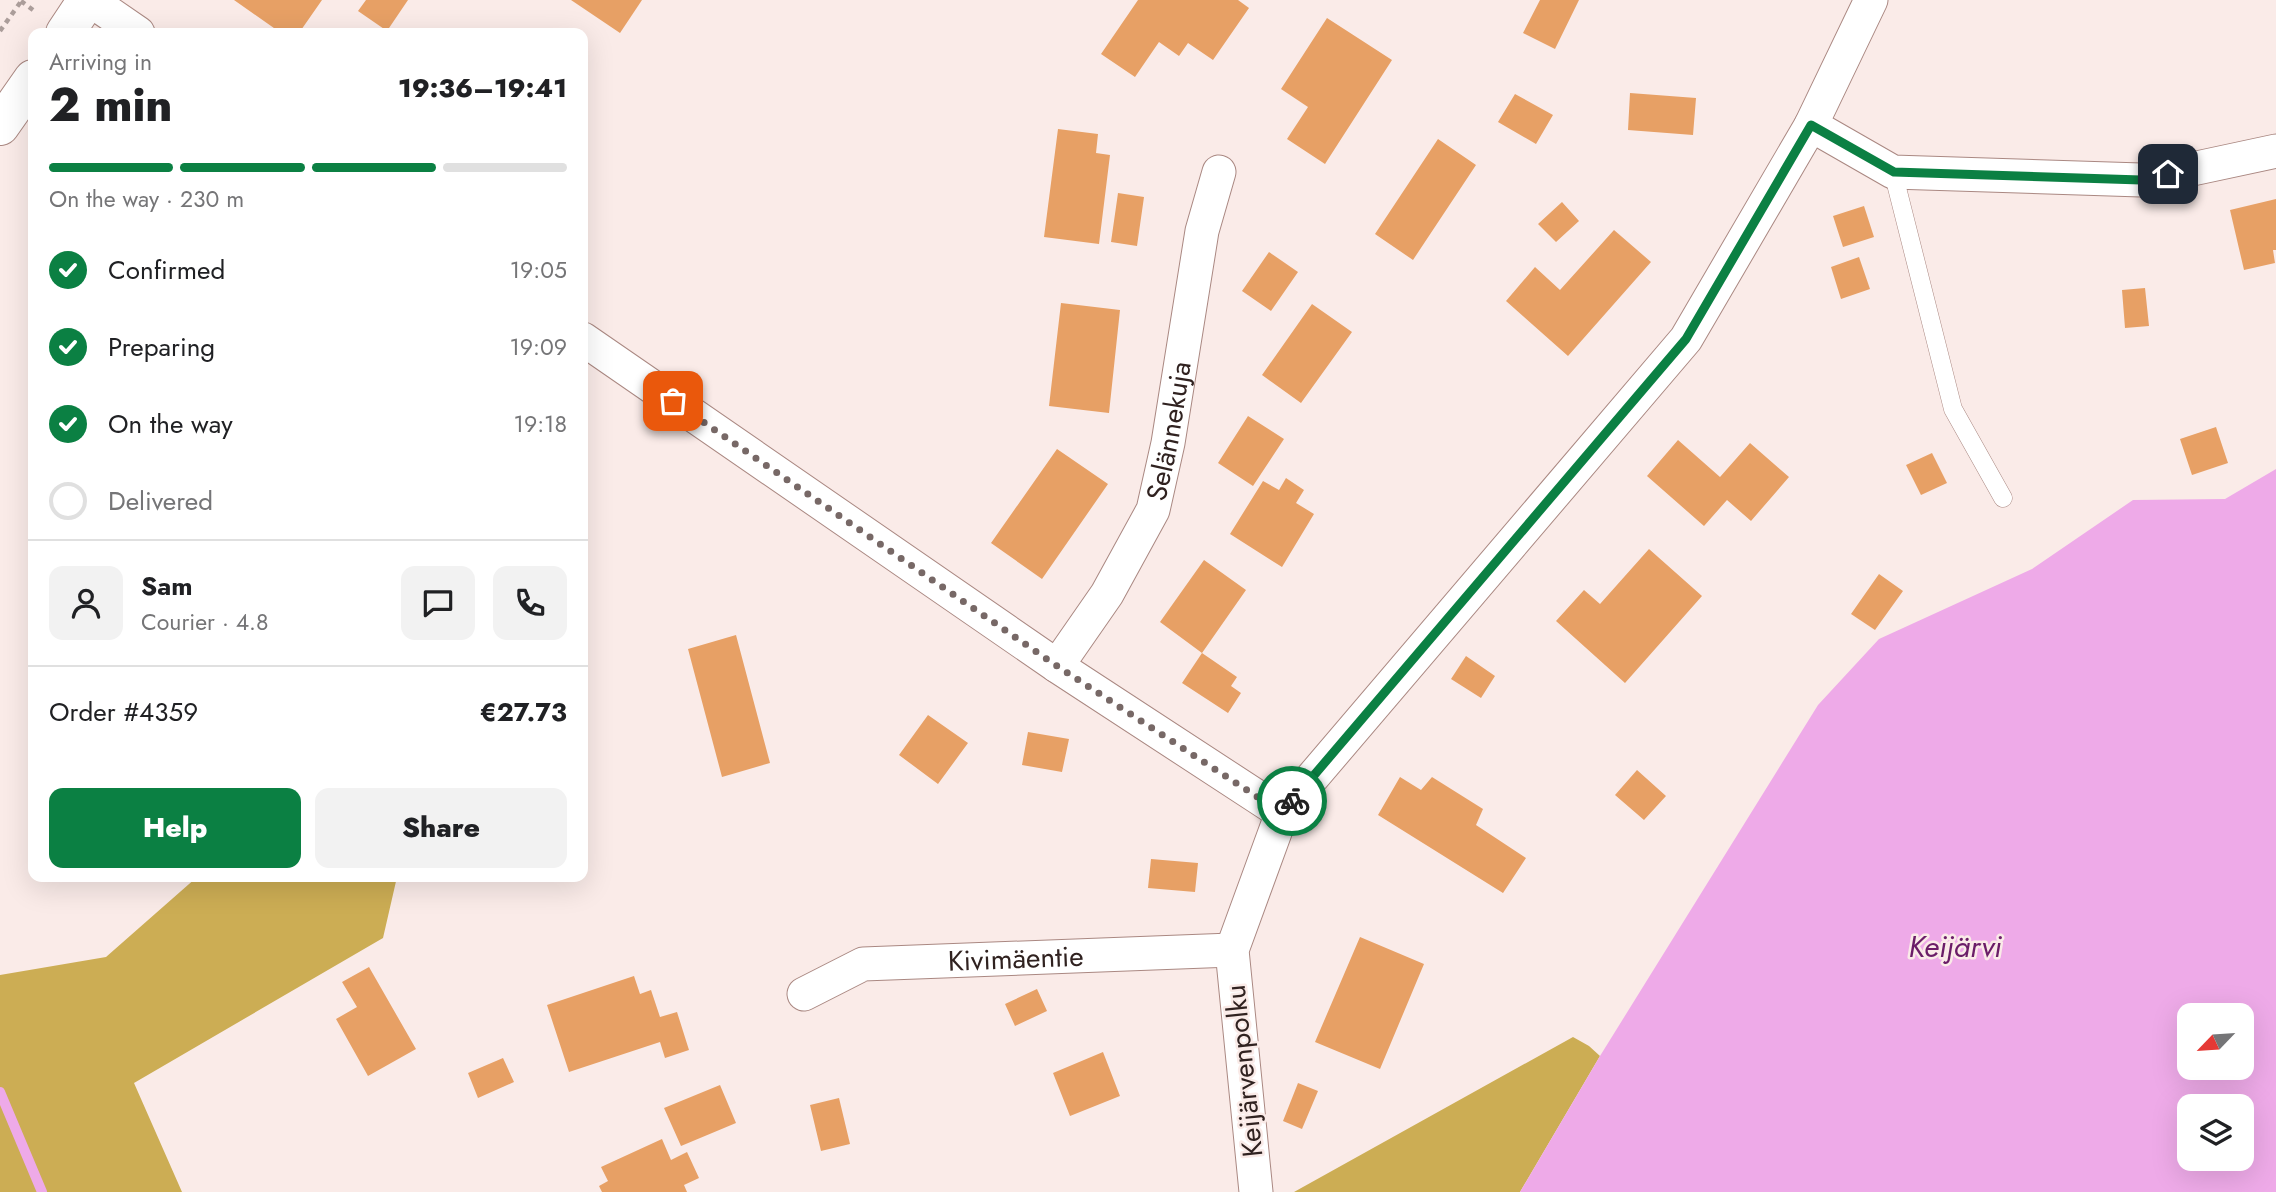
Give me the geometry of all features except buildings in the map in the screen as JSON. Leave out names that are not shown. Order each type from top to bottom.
[{"type":"street","points":[[69,28],[89,0],[131,28]]},
{"type":"street","points":[[1232,950],[1282,813],[1686,339],[1811,125],[1861,2]]},
{"type":"street","points":[[0,126],[28,86]]},
{"type":"street","points":[[1811,125],[1894,172],[2141,180],[2276,152]]},
{"type":"street","name":"Selännekuja","points":[[1057,666],[1107,594],[1153,510],[1168,443],[1202,231],[1219,172]]},
{"type":"street","points":[[588,342],[1057,666],[1282,813]]},
{"type":"street","name":"Kivimäentie","points":[[804,994],[863,964],[1232,950]]},
{"type":"street","name":"Keijärvenpolku","points":[[1232,950],[1256,1192]]},
{"type":"lane","points":[[1894,172],[1953,409],[2003,498]]},
{"type":"path","points":[[0,31],[22,0]]},
{"type":"shaded area","points":[[191,882],[396,882],[383,938],[134,1083],[182,1192],[0,1192],[0,975],[106,957]]},
{"type":"shaded area","points":[[1573,1037],[1600,1056],[1520,1192],[1294,1192]]},
{"type":"water","name":"Keijärvi","points":[[2276,469],[2276,1192],[1520,1192],[1600,1056],[1818,705],[1879,639],[2032,569],[2133,500],[2225,499]]},
{"type":"waterway","points":[[0,1092],[42,1192]]},
{"type":"way so far","points":[[673,401],[1057,666],[1282,813],[1292,801]]},
{"type":"route","points":[[1292,801],[1686,339],[1811,125],[1894,172],[2141,180],[2168,174]]}]
